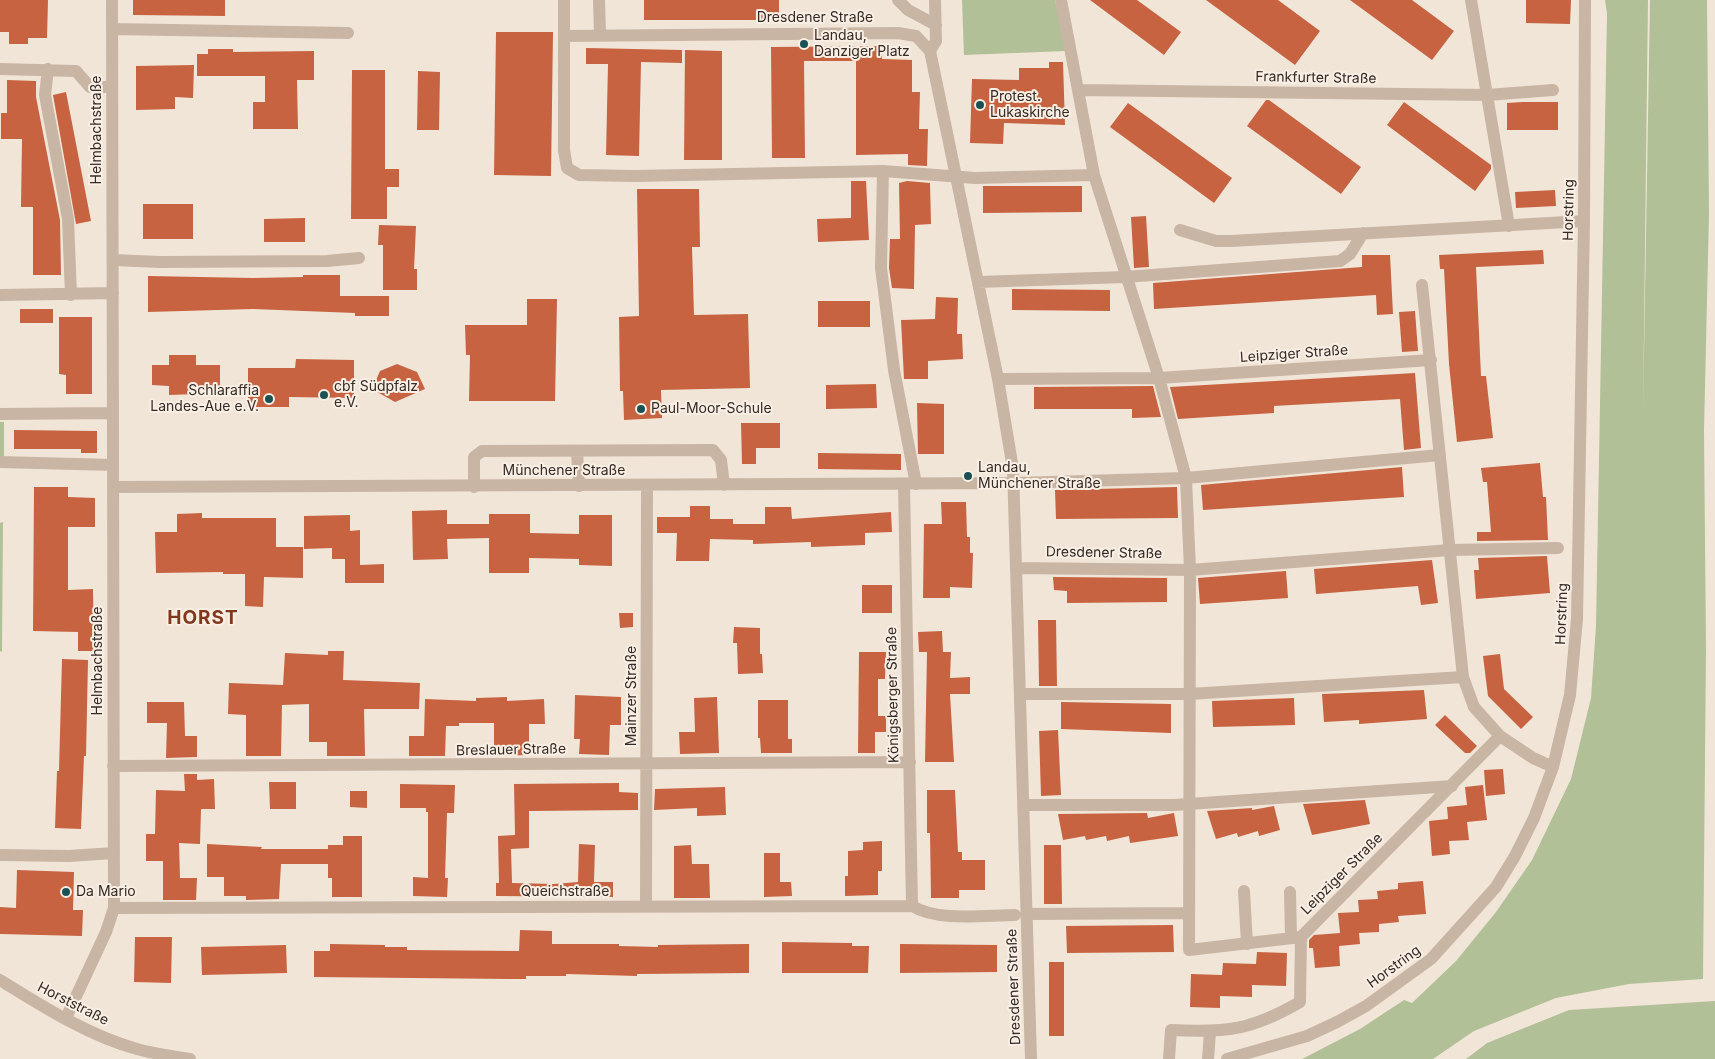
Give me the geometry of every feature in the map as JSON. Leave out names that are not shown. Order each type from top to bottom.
[{"type":"street","name":"Helmbachstraße","points":[[66,1018],[106,932],[114,908],[112,0]]},
{"type":"street","points":[[564,0],[564,150],[567,168],[579,175],[635,176],[883,171],[957,177],[1094,175]]},
{"type":"street","points":[[599,0],[600,34]]},
{"type":"street","points":[[898,0],[908,10],[936,25]]},
{"type":"street","points":[[930,51],[936,41],[935,0]]},
{"type":"street","points":[[1061,0],[1094,175],[1125,277],[1159,378],[1186,478],[1190,570],[1189,950],[1296,937]]},
{"type":"street","points":[[1471,0],[1510,226]]},
{"type":"street","name":"Horstring","points":[[1227,1059],[1297,1039],[1337,1022],[1366,1006],[1431,960],[1496,887],[1515,856],[1534,818],[1553,767],[1570,695],[1577,619],[1584,221],[1585,0]]},
{"type":"street","points":[[112,29],[348,33]]},
{"type":"street","name":"Dresdener Straße","points":[[564,36],[600,34],[898,33],[916,36],[930,51],[998,379],[1014,483],[1024,805],[1021,914],[1031,1059]]},
{"type":"street","points":[[0,69],[76,71],[90,87],[112,87]]},
{"type":"street","points":[[48,70],[45,95],[68,219],[71,295]]},
{"type":"street","name":"Frankfurter Straße","points":[[1078,90],[1487,95],[1553,90]]},
{"type":"street","points":[[883,171],[881,268],[910,484]]},
{"type":"street","points":[[1180,230],[1216,241],[1584,221]]},
{"type":"street","points":[[978,282],[1125,277],[1340,261],[1350,254],[1363,233]]},
{"type":"street","points":[[113,260],[160,262],[317,261],[359,258]]},
{"type":"street","points":[[1422,285],[1463,677],[1474,707],[1500,736],[1533,758],[1553,767]]},
{"type":"street","points":[[0,295],[113,294]]},
{"type":"street","name":"Leipziger Straße","points":[[1159,378],[1431,360]]},
{"type":"street","points":[[998,379],[1159,378]]},
{"type":"street","points":[[0,414],[113,413]]},
{"type":"street","points":[[474,487],[474,457],[482,451],[713,450],[721,460],[724,485]]},
{"type":"street","points":[[577,451],[579,486]]},
{"type":"street","points":[[1014,483],[1186,478],[1440,455]]},
{"type":"street","points":[[0,462],[113,465]]},
{"type":"street","name":"Münchener Straße","points":[[113,487],[474,487],[1014,483]]},
{"type":"street","name":"Königsberger Straße","points":[[910,484],[912,906]]},
{"type":"street","name":"Mainzer Straße","points":[[646,906],[647,485]]},
{"type":"street","points":[[1190,570],[1450,550],[1558,548]]},
{"type":"street","name":"Dresdener Straße","points":[[1017,568],[1190,570]]},
{"type":"street","points":[[1020,694],[1189,694],[1463,677]]},
{"type":"street","name":"Leipziger Straße","points":[[1296,937],[1452,786],[1500,736]]},
{"type":"street","name":"Breslauer Straße","points":[[113,766],[910,762]]},
{"type":"street","points":[[1024,805],[1190,804],[1452,786]]},
{"type":"street","points":[[0,855],[69,856],[114,853]]},
{"type":"street","points":[[1244,891],[1247,944]]},
{"type":"street","points":[[1169,1059],[1171,1030],[1210,1032],[1235,1029],[1270,1019],[1300,1002],[1296,937],[1290,892]]},
{"type":"street","name":"Queichstraße","points":[[114,908],[912,906],[923,912],[940,915],[1021,914]]},
{"type":"street","name":"Dresdener Straße","points":[[1021,914],[1189,913]]},
{"type":"street","name":"Horststraße","points":[[0,980],[134,1054]]},
{"type":"street","points":[[1208,1059],[1210,1032]]},
{"type":"street","points":[[134,1054],[190,1059]]},
{"type":"green space","points":[[962,0],[1055,0],[1066,51],[964,55]]},
{"type":"green space","points":[[1605,0],[1648,0],[1643,413],[1650,0],[1707,0],[1709,213],[1704,431],[1706,650],[1703,979],[1629,984],[1556,998],[1474,1031],[1433,1059],[1302,1059],[1360,1029],[1404,1000],[1412,1003],[1456,961],[1496,912],[1532,860],[1571,779],[1591,698],[1596,626],[1607,13]]},
{"type":"green space","points":[[0,422],[4,422],[4,458],[0,463]]},
{"type":"green space","points":[[3,522],[2,652],[0,651],[0,523]]},
{"type":"green space","points":[[1715,1001],[1715,1059],[1466,1059],[1487,1043],[1569,1010]]},
{"type":"building","points":[[0,0],[48,0],[47,38],[28,38],[28,44],[9,44],[9,32],[0,32]]},
{"type":"building","points":[[133,0],[225,0],[225,16],[133,15]]},
{"type":"building","points":[[644,0],[779,0],[779,20],[644,20]]},
{"type":"building","points":[[1090,0],[1137,0],[1181,32],[1164,55]]},
{"type":"building","points":[[1206,0],[1278,0],[1320,31],[1295,65]]},
{"type":"building","points":[[1350,0],[1412,0],[1454,31],[1432,60]]},
{"type":"building","points":[[1526,0],[1571,0],[1570,24],[1526,23]]},
{"type":"building","points":[[496,32],[553,32],[551,176],[494,175]]},
{"type":"building","points":[[882,46],[882,59],[912,60],[912,92],[920,92],[919,129],[928,129],[927,166],[908,165],[908,154],[856,155],[856,61],[804,61],[805,158],[772,158],[771,47]]},
{"type":"building","points":[[586,48],[682,50],[682,63],[641,62],[639,156],[606,155],[608,64],[586,64]]},
{"type":"building","points":[[208,49],[233,49],[233,52],[314,51],[314,80],[297,80],[298,129],[253,129],[253,102],[265,102],[265,76],[197,76],[197,54],[208,54]]},
{"type":"building","points":[[685,50],[722,51],[722,160],[684,160]]},
{"type":"building","points":[[1049,62],[1063,62],[1065,125],[1004,123],[1003,144],[970,143],[972,79],[1019,80],[1019,68],[1049,68]]},
{"type":"building","points":[[194,65],[193,98],[175,97],[175,109],[136,110],[136,66]]},
{"type":"building","points":[[352,70],[385,70],[385,169],[399,169],[399,187],[387,187],[387,219],[351,219]]},
{"type":"building","points":[[418,71],[440,72],[439,130],[417,130]]},
{"type":"building","points":[[7,80],[36,81],[36,97],[60,220],[61,275],[33,275],[33,207],[21,207],[22,139],[1,139],[1,113],[7,113]]},
{"type":"building","points":[[66,92],[91,221],[76,224],[53,95]]},
{"type":"building","points":[[1266,100],[1269,100],[1361,167],[1341,194],[1247,126]]},
{"type":"building","points":[[1404,102],[1491,165],[1491,169],[1475,191],[1387,125]]},
{"type":"building","points":[[1558,102],[1558,130],[1507,130],[1507,103]]},
{"type":"building","points":[[1128,103],[1232,178],[1214,203],[1110,127]]},
{"type":"building","points":[[851,181],[866,181],[869,240],[818,242],[817,219],[851,218]]},
{"type":"building","points":[[907,181],[930,183],[931,224],[915,225],[914,289],[892,288],[889,268],[890,239],[900,239],[899,183]]},
{"type":"building","points":[[983,186],[1082,186],[1082,212],[983,213]]},
{"type":"building","points":[[637,189],[699,189],[700,247],[692,247],[694,315],[748,314],[750,388],[661,390],[662,418],[624,420],[623,391],[620,391],[619,317],[639,316]]},
{"type":"building","points":[[1555,190],[1556,206],[1516,208],[1515,192]]},
{"type":"building","points":[[143,204],[193,204],[193,239],[143,239]]},
{"type":"building","points":[[1146,216],[1149,267],[1134,268],[1131,217]]},
{"type":"building","points":[[305,218],[305,242],[264,242],[264,219]]},
{"type":"building","points":[[379,225],[416,226],[414,269],[417,269],[417,290],[383,290],[383,245],[378,245]]},
{"type":"building","points":[[1543,250],[1544,264],[1476,267],[1481,376],[1486,376],[1493,438],[1457,442],[1449,364],[1444,269],[1440,269],[1439,255]]},
{"type":"building","points":[[1362,255],[1390,255],[1393,314],[1377,315],[1376,295],[1154,309],[1153,283],[1362,267]]},
{"type":"building","points":[[303,275],[340,275],[340,296],[389,296],[389,316],[355,316],[355,313],[253,309],[148,312],[148,276],[253,278],[303,277]]},
{"type":"building","points":[[1012,289],[1110,290],[1110,311],[1012,310]]},
{"type":"building","points":[[936,297],[958,298],[957,334],[962,334],[963,359],[928,361],[928,379],[904,379],[901,320],[935,319]]},
{"type":"building","points":[[527,299],[557,299],[555,401],[469,401],[470,355],[466,355],[465,325],[527,325]]},
{"type":"building","points":[[818,301],[870,301],[870,327],[818,327]]},
{"type":"building","points":[[20,309],[53,309],[53,323],[20,323]]},
{"type":"building","points":[[1415,311],[1418,351],[1402,352],[1399,312]]},
{"type":"building","points":[[59,317],[92,317],[92,394],[66,394],[66,375],[59,374]]},
{"type":"building","points":[[169,355],[196,355],[196,365],[220,365],[220,386],[196,386],[196,394],[169,395],[169,386],[152,385],[152,365],[169,365]]},
{"type":"building","points":[[296,359],[354,360],[354,398],[289,397],[289,407],[248,407],[248,368],[295,368]]},
{"type":"building","points":[[397,364],[417,372],[425,389],[395,402],[372,389],[380,371]]},
{"type":"building","points":[[1415,373],[1421,448],[1404,450],[1400,399],[1274,406],[1274,413],[1178,419],[1170,387]]},
{"type":"building","points":[[876,384],[877,408],[826,409],[826,385]]},
{"type":"building","points":[[1153,386],[1161,417],[1132,418],[1132,409],[1034,409],[1034,387]]},
{"type":"building","points":[[917,403],[944,404],[944,454],[918,454]]},
{"type":"building","points":[[741,423],[780,423],[780,448],[756,448],[756,464],[742,464]]},
{"type":"building","points":[[14,430],[97,431],[97,453],[81,453],[81,449],[14,449]]},
{"type":"building","points":[[818,453],[901,454],[901,470],[818,469]]},
{"type":"building","points":[[1540,463],[1543,497],[1546,497],[1548,540],[1477,541],[1477,532],[1491,532],[1487,482],[1483,482],[1481,468]]},
{"type":"building","points":[[1402,467],[1404,497],[1203,510],[1201,485]]},
{"type":"building","points":[[34,487],[68,487],[68,497],[95,498],[95,527],[68,527],[68,590],[93,589],[94,651],[78,651],[78,632],[33,631]]},
{"type":"building","points":[[1177,487],[1178,518],[1056,519],[1055,490]]},
{"type":"building","points":[[941,502],[966,502],[967,537],[970,537],[970,553],[973,553],[972,588],[950,587],[950,598],[923,598],[924,524],[942,524]]},
{"type":"building","points":[[690,506],[710,506],[710,519],[733,519],[733,524],[765,524],[765,507],[791,507],[792,519],[891,512],[892,532],[865,533],[865,545],[811,547],[811,542],[753,544],[753,540],[710,539],[709,561],[676,561],[677,533],[657,533],[657,517],[690,517]]},
{"type":"building","points":[[447,510],[447,524],[489,524],[489,514],[530,514],[530,533],[579,534],[579,515],[612,515],[612,566],[579,565],[579,559],[529,558],[529,573],[489,573],[489,538],[447,539],[448,559],[413,560],[412,511]]},
{"type":"building","points":[[202,513],[202,518],[276,518],[276,547],[303,547],[303,578],[264,577],[263,607],[245,606],[245,574],[223,574],[223,572],[156,573],[155,532],[177,532],[177,514]]},
{"type":"building","points":[[350,515],[350,531],[360,530],[360,565],[384,564],[384,583],[345,583],[345,559],[332,559],[332,548],[304,549],[304,516]]},
{"type":"building","points":[[1547,556],[1550,593],[1476,599],[1474,570],[1479,570],[1478,558]]},
{"type":"building","points":[[1432,560],[1438,603],[1421,605],[1418,586],[1316,594],[1314,569]]},
{"type":"building","points":[[1286,571],[1288,598],[1200,604],[1198,578]]},
{"type":"building","points":[[1053,577],[1167,578],[1167,602],[1067,603],[1067,591],[1054,590]]},
{"type":"building","points":[[862,585],[892,585],[892,613],[862,613]]},
{"type":"building","points":[[619,613],[633,613],[633,627],[620,628]]},
{"type":"building","points":[[1038,620],[1056,620],[1057,686],[1039,686]]},
{"type":"building","points":[[734,627],[760,628],[760,654],[762,654],[763,673],[738,674],[737,643],[733,643]]},
{"type":"building","points":[[942,631],[943,652],[951,652],[950,678],[970,677],[970,694],[950,694],[954,762],[925,762],[927,652],[919,652],[918,632]]},
{"type":"building","points":[[328,651],[344,651],[343,680],[420,683],[419,709],[364,709],[365,756],[327,756],[327,742],[309,742],[309,704],[282,705],[281,756],[246,756],[246,715],[228,714],[229,683],[283,685],[285,653],[328,655]]},
{"type":"building","points":[[859,652],[886,652],[885,679],[878,679],[878,716],[886,716],[886,732],[875,732],[875,753],[858,753]]},
{"type":"building","points":[[1500,654],[1504,689],[1533,717],[1521,729],[1488,696],[1483,656]]},
{"type":"building","points":[[62,659],[88,660],[86,756],[84,756],[81,829],[55,828],[57,771],[59,771]]},
{"type":"building","points":[[1424,690],[1427,719],[1359,724],[1359,720],[1324,722],[1322,694]]},
{"type":"building","points":[[575,695],[621,697],[621,725],[610,725],[609,755],[579,754],[580,739],[574,739]]},
{"type":"building","points":[[507,697],[507,701],[544,699],[545,724],[529,724],[529,755],[494,756],[494,723],[459,723],[459,726],[446,726],[445,756],[409,756],[409,736],[424,736],[425,699],[476,701],[476,698]]},
{"type":"building","points":[[717,697],[719,753],[680,754],[679,732],[695,732],[694,698]]},
{"type":"building","points":[[1294,698],[1295,725],[1213,727],[1212,701]]},
{"type":"building","points":[[758,700],[788,700],[788,739],[792,739],[792,753],[761,753],[760,738],[758,738]]},
{"type":"building","points":[[147,702],[184,702],[185,736],[197,736],[197,757],[166,758],[167,723],[147,723]]},
{"type":"building","points":[[1061,702],[1171,704],[1171,733],[1061,729]]},
{"type":"building","points":[[1445,715],[1477,746],[1470,753],[1465,753],[1435,725]]},
{"type":"building","points":[[1058,730],[1061,795],[1041,796],[1039,731]]},
{"type":"building","points":[[1503,769],[1505,794],[1486,796],[1484,770]]},
{"type":"building","points":[[184,774],[197,774],[197,780],[214,779],[215,809],[201,809],[200,844],[179,843],[180,878],[197,878],[196,900],[163,900],[163,861],[146,861],[146,834],[155,834],[156,790],[185,791]]},
{"type":"building","points":[[269,782],[296,782],[296,809],[270,809]]},
{"type":"building","points":[[619,783],[619,792],[638,793],[638,810],[529,811],[529,848],[511,849],[512,883],[554,884],[578,882],[579,844],[595,845],[594,882],[613,882],[613,897],[496,896],[496,883],[499,883],[498,836],[515,835],[514,784]]},
{"type":"building","points":[[400,784],[455,785],[454,813],[447,813],[445,878],[448,878],[447,897],[413,896],[413,877],[428,878],[428,812],[426,812],[426,808],[400,808]]},
{"type":"building","points":[[1483,785],[1487,820],[1467,822],[1469,840],[1449,841],[1450,854],[1432,856],[1429,821],[1448,819],[1447,807],[1467,805],[1465,787]]},
{"type":"building","points":[[725,787],[726,815],[697,816],[697,808],[654,810],[655,789]]},
{"type":"building","points":[[927,790],[955,790],[958,852],[962,852],[962,860],[985,860],[985,890],[959,890],[959,898],[931,898],[930,833],[927,833]]},
{"type":"building","points":[[350,791],[367,791],[367,808],[350,807]]},
{"type":"building","points":[[1365,800],[1370,824],[1312,835],[1303,804]]},
{"type":"building","points":[[1274,806],[1280,830],[1259,836],[1258,831],[1238,837],[1237,833],[1216,839],[1207,811],[1252,808],[1252,810]]},
{"type":"building","points":[[1147,813],[1148,818],[1174,813],[1178,836],[1130,843],[1129,836],[1107,841],[1106,836],[1086,840],[1085,836],[1063,840],[1058,814]]},
{"type":"building","points":[[343,836],[362,836],[362,897],[332,897],[332,878],[328,878],[328,864],[281,864],[279,899],[246,900],[246,896],[224,896],[224,877],[207,877],[207,844],[262,847],[261,849],[328,849],[328,845],[343,845]]},
{"type":"building","points":[[882,841],[882,871],[878,871],[878,895],[845,896],[845,876],[848,876],[848,851],[863,850],[863,842]]},
{"type":"building","points":[[691,845],[692,864],[709,864],[710,898],[674,898],[674,846]]},
{"type":"building","points":[[1044,845],[1061,845],[1062,904],[1044,904]]},
{"type":"building","points":[[764,853],[780,853],[780,882],[791,882],[792,896],[764,897]]},
{"type":"building","points":[[17,870],[74,872],[73,910],[83,910],[82,936],[0,934],[0,907],[16,908]]},
{"type":"building","points":[[1423,881],[1426,914],[1398,916],[1399,922],[1379,924],[1379,932],[1359,933],[1360,944],[1339,946],[1340,966],[1315,968],[1313,948],[1309,948],[1309,940],[1314,935],[1340,933],[1338,913],[1359,912],[1358,900],[1378,899],[1377,891],[1398,889],[1398,883]]},
{"type":"building","points":[[1173,925],[1174,952],[1067,953],[1066,926]]},
{"type":"building","points":[[520,930],[552,931],[552,944],[619,944],[619,946],[658,947],[658,945],[749,944],[749,973],[637,974],[637,976],[566,974],[566,976],[526,976],[526,979],[314,977],[314,951],[330,951],[330,944],[385,945],[385,947],[407,947],[407,950],[519,951]]},
{"type":"building","points":[[135,937],[172,937],[171,983],[134,982]]},
{"type":"building","points":[[782,942],[852,943],[852,946],[869,946],[868,973],[782,973]]},
{"type":"building","points":[[900,944],[997,945],[997,972],[900,973]]},
{"type":"building","points":[[286,945],[287,973],[202,975],[201,947]]},
{"type":"building","points":[[1257,952],[1287,953],[1286,986],[1252,985],[1252,997],[1220,996],[1220,1008],[1190,1007],[1191,974],[1222,975],[1223,963],[1256,964]]},
{"type":"building","points":[[1049,962],[1064,962],[1064,1036],[1049,1036]]},
{"type":"place","name":"Landau, Danziger Platz","points":[[804,44]]},
{"type":"place","name":"Protest. Lukaskirche","points":[[980,105]]},
{"type":"place","name":"cbf Südpfalz e.V.","points":[[324,395]]},
{"type":"place","name":"Schlaraffia Landes-Aue e.V.","points":[[269,399]]},
{"type":"place","name":"Paul-Moor-Schule","points":[[641,409]]},
{"type":"place","name":"Landau, Münchener Straße","points":[[968,476]]},
{"type":"place","name":"Da Mario","points":[[66,892]]},
{"type":"district","name":"HORST","points":[[203,618]]}]
